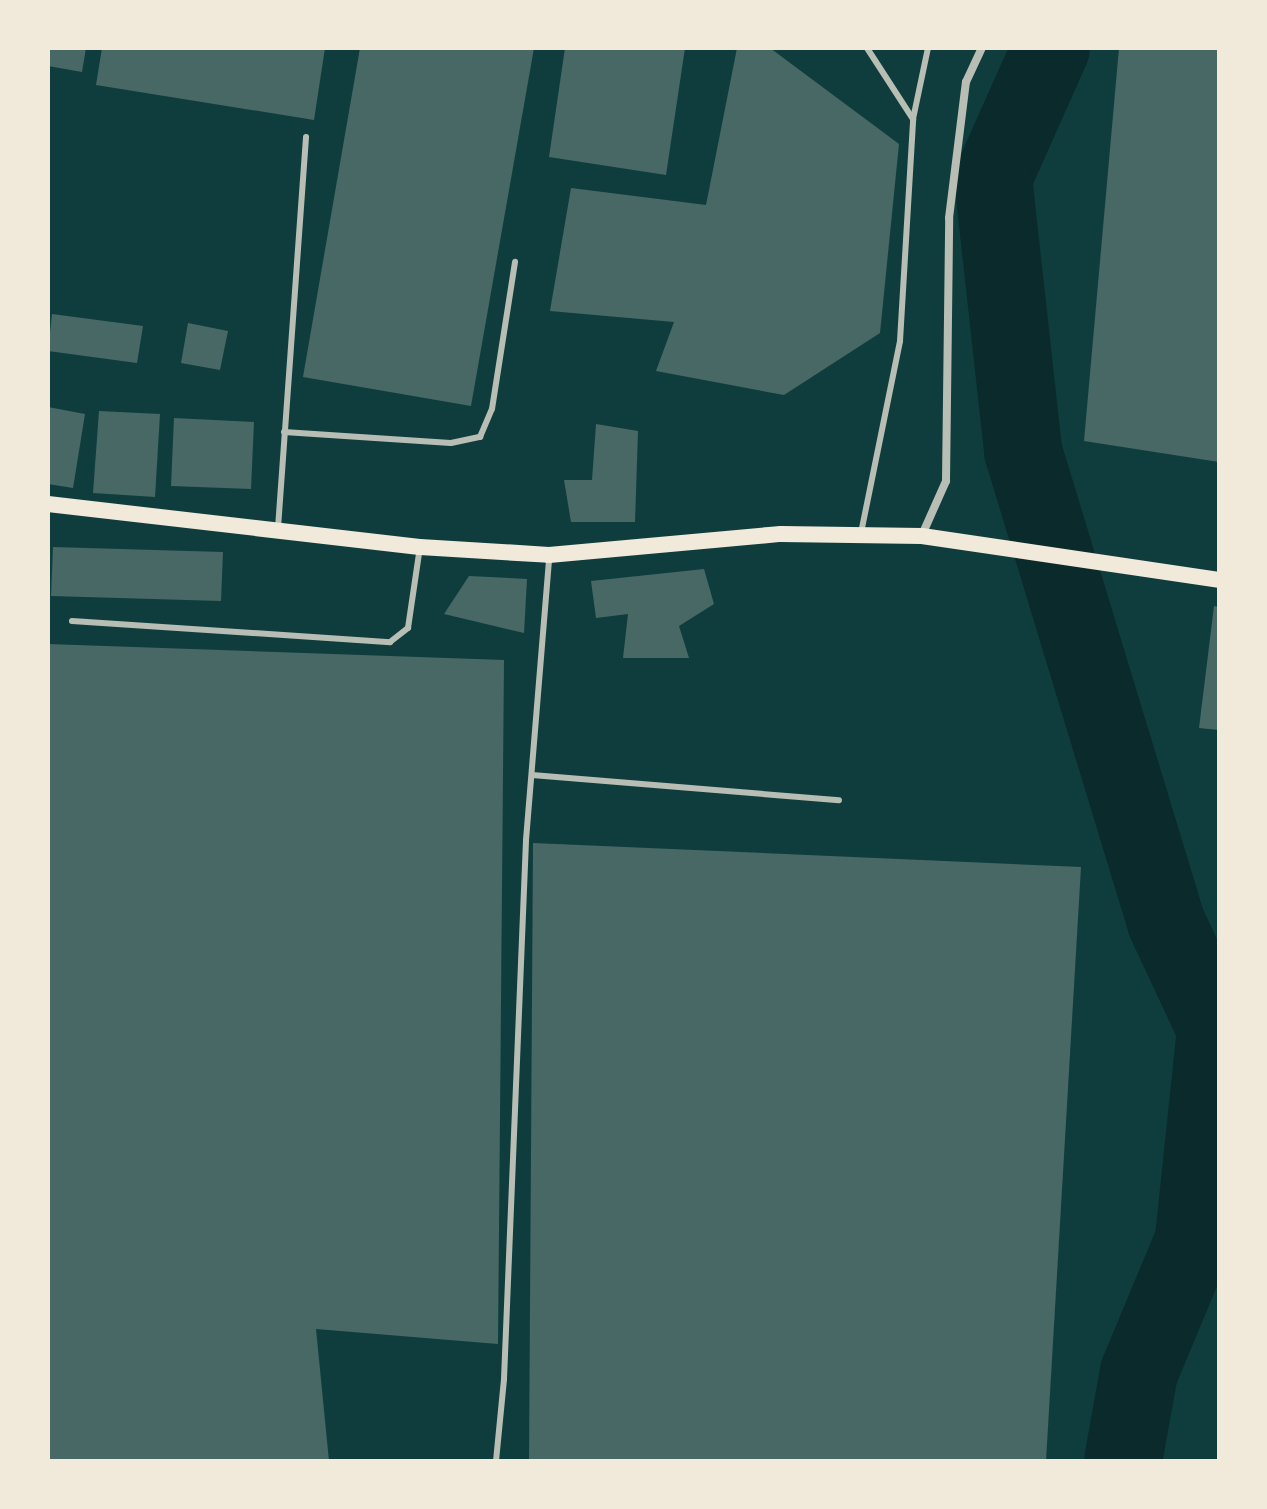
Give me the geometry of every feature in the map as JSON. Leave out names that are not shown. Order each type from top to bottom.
[{"type":"main road","points":[[48,504],[420,547],[549,555],[781,534],[922,536],[1219,580]]},
{"type":"street","points":[[922,536],[946,481],[949,218],[966,82],[982,48]]},
{"type":"lane","points":[[867,48],[913,119]]},
{"type":"lane","points":[[861,533],[900,341],[913,119],[928,48]]},
{"type":"lane","points":[[278,530],[306,137]]},
{"type":"lane","points":[[284,432],[451,443],[480,437],[492,409],[515,262]]},
{"type":"lane","points":[[72,621],[390,642],[408,628],[420,547]]},
{"type":"lane","points":[[496,1461],[532,775],[549,555]]},
{"type":"lane","points":[[532,775],[839,800]]},
{"type":"building","points":[[48,48],[86,48],[82,72],[48,66]]},
{"type":"building","points":[[102,48],[325,48],[314,120],[96,85]]},
{"type":"building","points":[[360,48],[534,48],[471,406],[303,377]]},
{"type":"building","points":[[565,48],[685,48],[666,175],[549,157]]},
{"type":"building","points":[[737,48],[770,48],[899,144],[880,333],[784,395],[656,371],[674,322],[550,311],[571,188],[706,205]]},
{"type":"building","points":[[1119,48],[1219,48],[1219,462],[1084,441]]},
{"type":"building","points":[[52,314],[143,326],[137,363],[48,351]]},
{"type":"building","points":[[188,323],[228,331],[220,370],[181,363]]},
{"type":"building","points":[[48,407],[85,414],[73,488],[48,484]]},
{"type":"building","points":[[99,411],[160,414],[155,497],[93,493]]},
{"type":"building","points":[[174,418],[254,422],[251,489],[171,486]]},
{"type":"building","points":[[596,424],[638,431],[635,522],[571,522],[564,480],[592,480]]},
{"type":"building","points":[[53,547],[223,552],[221,601],[51,596]]},
{"type":"building","points":[[704,569],[714,604],[679,626],[689,658],[623,658],[628,614],[596,618],[591,581]]},
{"type":"building","points":[[469,576],[527,579],[524,633],[444,614]]},
{"type":"building","points":[[1214,606],[1219,607],[1219,730],[1199,728]]},
{"type":"building","points":[[48,644],[504,660],[498,1344],[316,1329],[329,1461],[48,1461]]},
{"type":"building","points":[[533,843],[1081,867],[1046,1461],[529,1461]]},
{"type":"waterway","points":[[1051,48],[993,178],[1023,451],[1166,922],[1216,1029],[1194,1240],[1139,1372],[1123,1461]]}]
